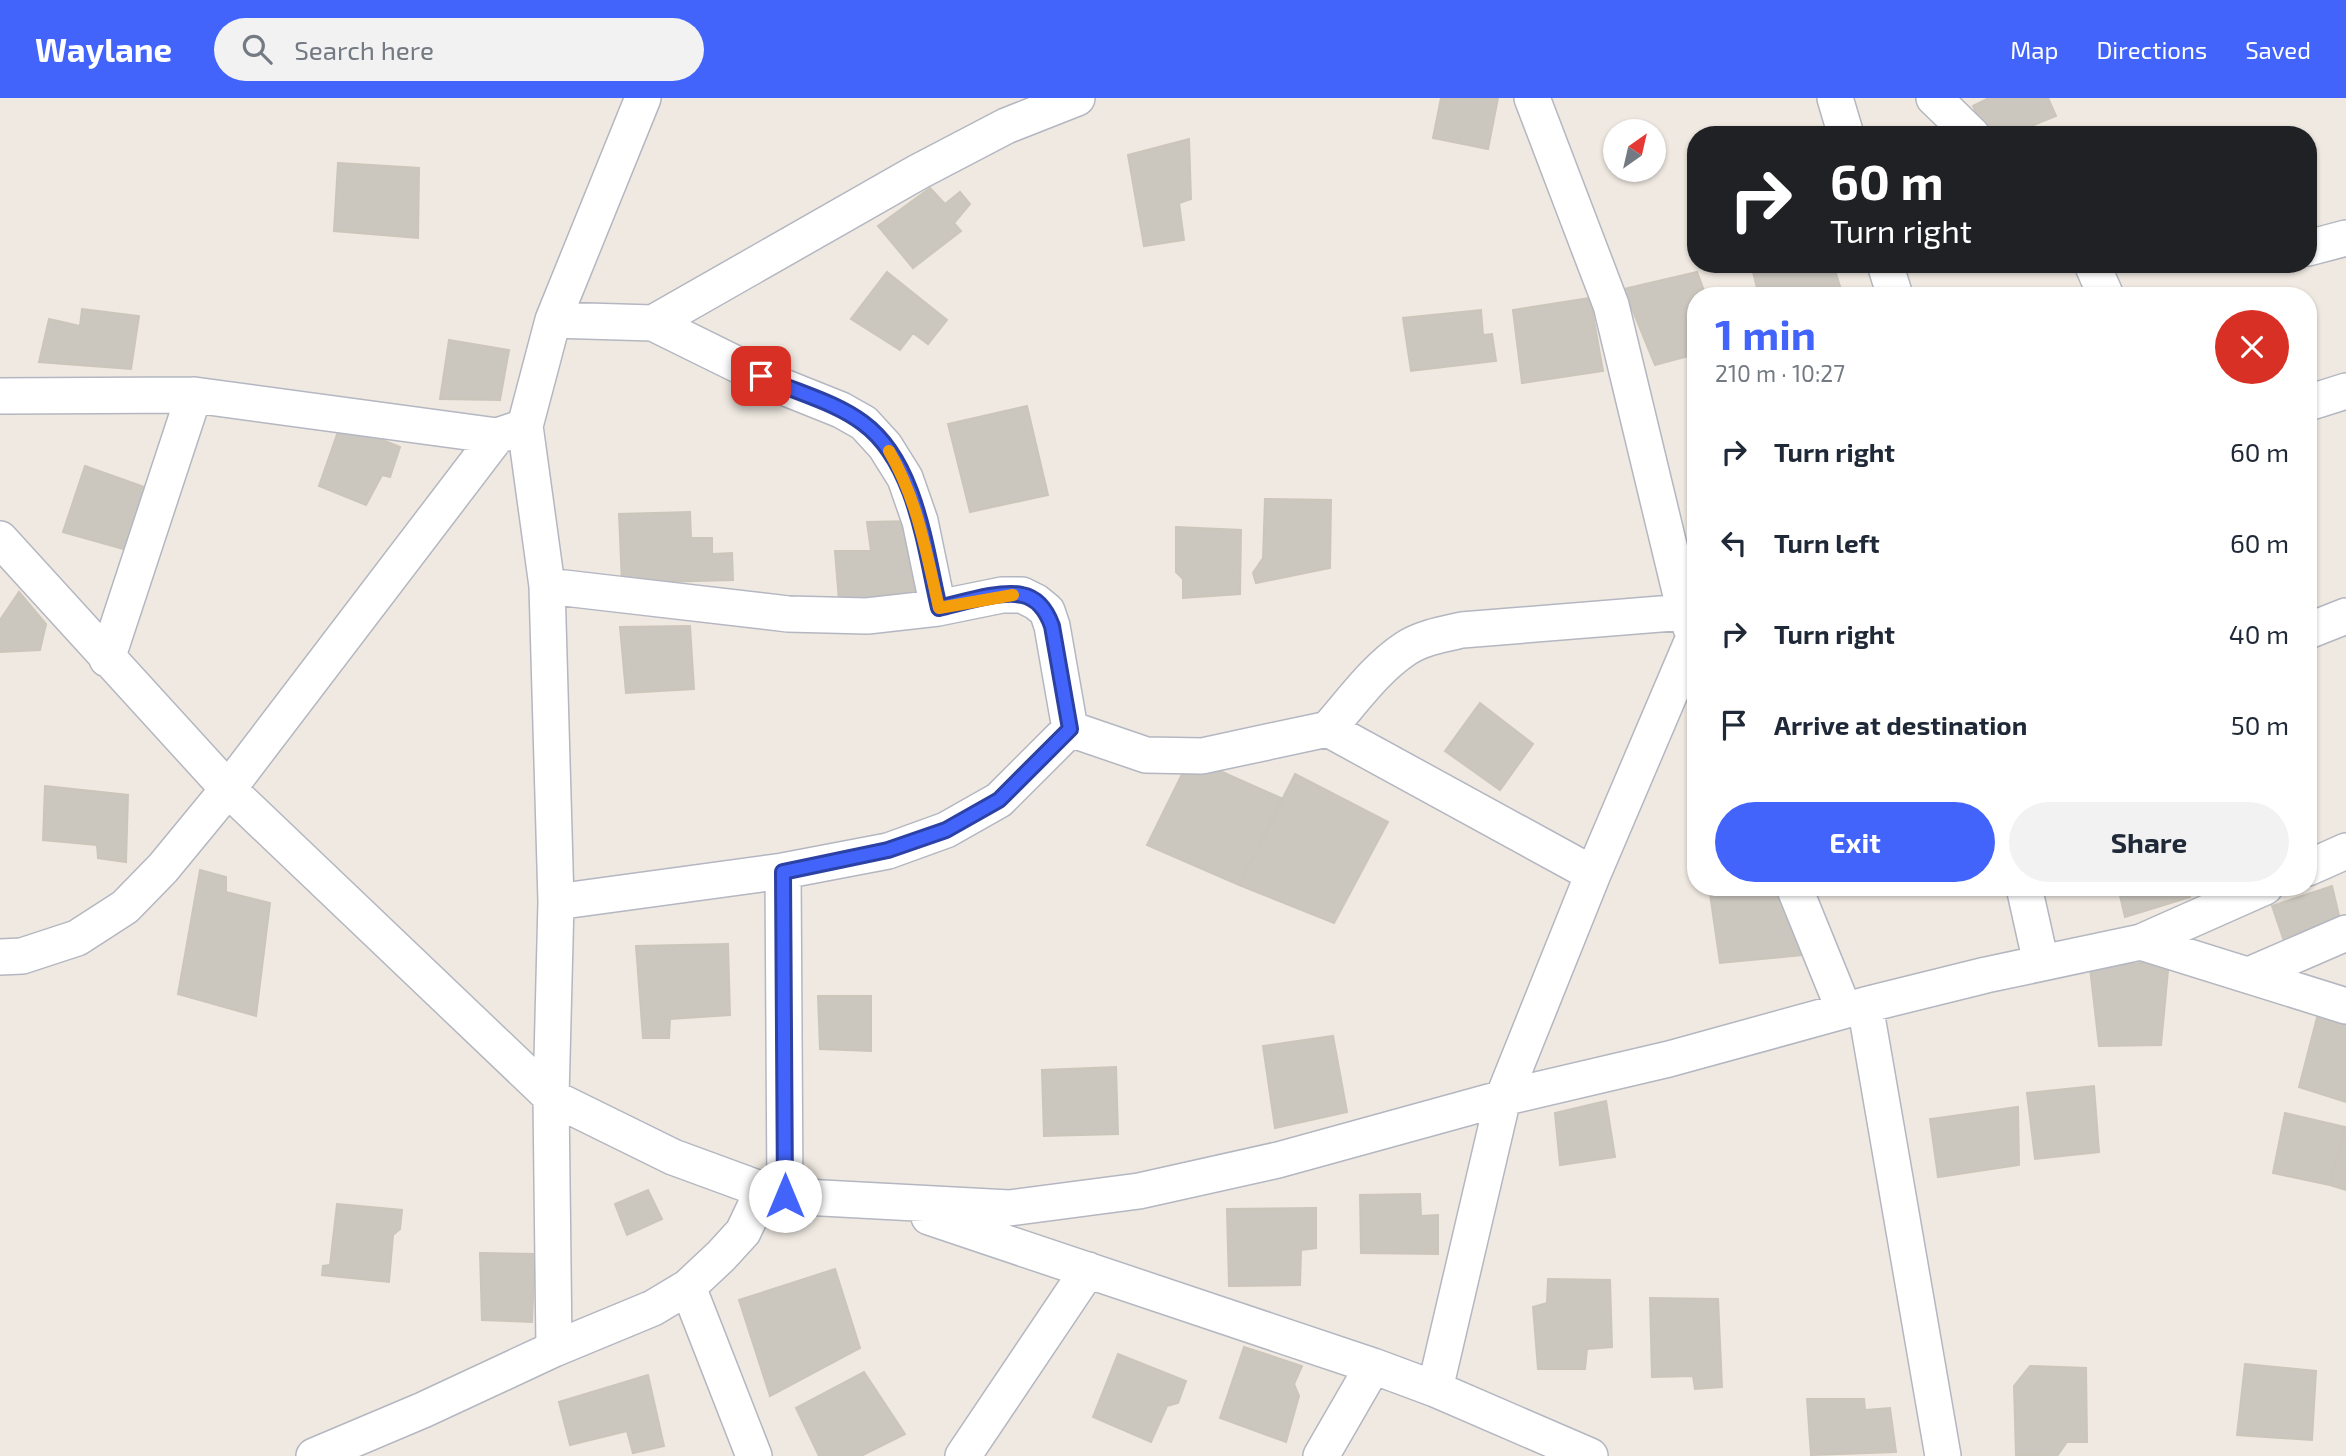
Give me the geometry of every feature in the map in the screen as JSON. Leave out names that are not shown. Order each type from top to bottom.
[{"type":"street","points":[[0,957],[22,956],[77,939],[125,907],[163,867],[228,789],[511,431],[643,98]]},
{"type":"street","points":[[653,323],[918,172],[1006,126],[1077,98]]},
{"type":"street","points":[[1532,98],[1611,305],[1687,610]]},
{"type":"street","points":[[1835,98],[1843,126]]},
{"type":"street","points":[[1934,98],[1963,126]]},
{"type":"street","points":[[2317,246],[2346,238]]},
{"type":"street","points":[[553,320],[653,323],[781,386],[841,410],[864,423],[885,446],[905,478],[920,521],[939,608]]},
{"type":"street","points":[[2317,400],[2346,391]]},
{"type":"street","points":[[0,396],[194,395],[511,431]]},
{"type":"street","points":[[107,659],[194,395]]},
{"type":"street","points":[[511,431],[548,586],[556,902],[551,1097],[554,1349]]},
{"type":"street","points":[[0,539],[228,789],[551,1097],[673,1157],[774,1193],[889,1203],[1009,1209],[1139,1191],[1278,1160],[1503,1098],[1669,1059],[1855,1007],[2141,942],[2245,896]]},
{"type":"street","points":[[548,586],[788,614],[867,616],[939,608],[1002,595],[1022,595],[1046,611],[1052,626],[1070,729]]},
{"type":"street","points":[[2317,627],[2346,616]]},
{"type":"street","points":[[1070,729],[1146,755],[1191,756],[1251,747],[1328,729],[1385,665],[1406,648],[1462,629],[1687,630]]},
{"type":"street","points":[[1435,1389],[1503,1098],[1687,642]]},
{"type":"street","points":[[556,902],[783,872],[888,850],[946,830],[999,800],[1070,729]]},
{"type":"street","points":[[1328,729],[1593,874]]},
{"type":"street","points":[[2317,864],[2346,851]]},
{"type":"street","points":[[314,1456],[653,1308],[688,1287],[743,1232],[774,1193],[783,872]]},
{"type":"street","points":[[1799,896],[1855,1007],[1943,1456]]},
{"type":"street","points":[[2026,896],[2041,963]]},
{"type":"street","points":[[2249,975],[2346,933]]},
{"type":"street","points":[[2141,942],[2346,1006]]},
{"type":"street","points":[[889,1203],[1373,1366],[1435,1389],[1590,1456]]},
{"type":"street","points":[[963,1456],[1088,1270]]},
{"type":"street","points":[[688,1287],[754,1456]]},
{"type":"street","points":[[1321,1456],[1373,1366]]},
{"type":"building","points":[[1441,98],[1498,98],[1488,149],[1433,138]]},
{"type":"building","points":[[1989,98],[2048,98],[2056,116],[2031,126],[1982,126],[1973,106]]},
{"type":"building","points":[[1189,139],[1191,199],[1179,203],[1184,240],[1144,246],[1128,155]]},
{"type":"building","points":[[338,163],[419,168],[418,238],[334,231]]},
{"type":"building","points":[[930,188],[945,204],[960,192],[970,204],[954,223],[961,231],[913,268],[878,226]]},
{"type":"building","points":[[887,272],[947,320],[928,344],[913,333],[900,350],[851,319]]},
{"type":"building","points":[[1697,273],[1703,287],[1687,287],[1687,356],[1655,365],[1624,289]]},
{"type":"building","points":[[1753,273],[1836,273],[1840,287],[1757,287]]},
{"type":"building","points":[[1590,298],[1603,371],[1522,383],[1513,310]]},
{"type":"building","points":[[82,309],[139,316],[131,369],[39,362],[49,319],[80,326]]},
{"type":"building","points":[[1481,310],[1483,335],[1492,334],[1496,361],[1411,371],[1403,318]]},
{"type":"building","points":[[449,340],[509,350],[500,400],[440,399]]},
{"type":"building","points":[[1027,406],[1048,495],[970,512],[948,424]]},
{"type":"building","points":[[341,423],[400,447],[390,477],[382,475],[366,505],[319,486]]},
{"type":"building","points":[[85,466],[153,490],[134,552],[63,532]]},
{"type":"building","points":[[1265,499],[1331,500],[1330,568],[1256,583],[1253,573],[1263,558]]},
{"type":"building","points":[[690,512],[691,538],[712,538],[712,554],[732,553],[733,580],[622,583],[619,514]]},
{"type":"building","points":[[913,521],[926,600],[839,601],[835,551],[871,551],[867,522]]},
{"type":"building","points":[[1176,527],[1241,530],[1240,594],[1183,598],[1183,579],[1176,572]]},
{"type":"building","points":[[19,592],[46,624],[40,650],[0,652],[0,620]]},
{"type":"building","points":[[690,626],[694,689],[626,693],[620,627]]},
{"type":"building","points":[[1480,703],[1533,744],[1500,790],[1445,751]]},
{"type":"building","points":[[1189,760],[1200,762],[1283,799],[1239,885],[1147,845]]},
{"type":"building","points":[[1295,774],[1388,822],[1334,923],[1239,885]]},
{"type":"building","points":[[45,786],[128,795],[126,862],[98,858],[97,845],[43,840]]},
{"type":"building","points":[[200,870],[226,877],[226,892],[270,903],[256,1016],[178,994]]},
{"type":"building","points":[[2332,886],[2341,924],[2284,941],[2272,906],[2302,896],[2317,896],[2317,891]]},
{"type":"building","points":[[1710,896],[1786,896],[1813,954],[1720,963]]},
{"type":"building","points":[[2120,896],[2190,896],[2190,897],[2125,917]]},
{"type":"building","points":[[728,944],[730,1015],[670,1019],[669,1038],[643,1038],[636,946]]},
{"type":"building","points":[[2169,960],[2161,1045],[2099,1046],[2090,968]]},
{"type":"building","points":[[818,996],[871,996],[871,1051],[820,1049]]},
{"type":"building","points":[[2320,1006],[2346,1016],[2346,1102],[2299,1087]]},
{"type":"building","points":[[1333,1036],[1347,1112],[1275,1128],[1263,1046]]},
{"type":"building","points":[[1116,1067],[1118,1134],[1044,1136],[1042,1070]]},
{"type":"building","points":[[2094,1086],[2099,1152],[2035,1159],[2027,1093]]},
{"type":"building","points":[[1606,1101],[1615,1157],[1560,1165],[1555,1113]]},
{"type":"building","points":[[2018,1107],[2019,1165],[1938,1177],[1930,1119]]},
{"type":"building","points":[[2285,1113],[2345,1127],[2330,1185],[2273,1173]]},
{"type":"building","points":[[2346,1127],[2346,1190],[2330,1185]]},
{"type":"building","points":[[648,1190],[662,1219],[627,1235],[615,1204]]},
{"type":"building","points":[[1420,1194],[1421,1216],[1438,1215],[1438,1254],[1361,1253],[1360,1195]]},
{"type":"building","points":[[337,1204],[402,1210],[400,1229],[393,1235],[389,1282],[322,1275],[323,1266],[330,1265]]},
{"type":"building","points":[[1316,1208],[1316,1248],[1301,1250],[1300,1285],[1229,1286],[1227,1209]]},
{"type":"building","points":[[480,1253],[535,1254],[532,1322],[482,1320]]},
{"type":"building","points":[[835,1269],[860,1348],[770,1396],[739,1300]]},
{"type":"building","points":[[1548,1279],[1610,1280],[1612,1347],[1587,1349],[1585,1369],[1538,1369],[1533,1307],[1547,1303]]},
{"type":"building","points":[[1650,1298],[1718,1299],[1722,1387],[1695,1389],[1693,1376],[1652,1377]]},
{"type":"building","points":[[1244,1347],[1302,1366],[1294,1384],[1299,1396],[1286,1442],[1220,1418]]},
{"type":"building","points":[[1118,1354],[1186,1381],[1178,1403],[1167,1406],[1151,1442],[1093,1417]]},
{"type":"building","points":[[2245,1364],[2316,1371],[2312,1440],[2237,1435]]},
{"type":"building","points":[[2030,1366],[2086,1368],[2087,1442],[2067,1442],[2057,1456],[2016,1455],[2014,1386]]},
{"type":"building","points":[[864,1372],[905,1434],[861,1456],[819,1456],[796,1408]]},
{"type":"building","points":[[648,1375],[664,1446],[633,1453],[627,1431],[570,1445],[559,1402]]},
{"type":"building","points":[[1807,1399],[1864,1399],[1865,1410],[1890,1408],[1896,1452],[1811,1455]]},
{"type":"slow traffic","points":[[889,451],[905,478],[920,521],[939,608],[1013,595]]},
{"type":"route","points":[[761,376],[841,410],[864,423],[885,446],[905,478],[920,521],[939,608],[1002,595],[1022,595],[1046,611],[1052,626],[1070,729],[999,800],[946,830],[888,850],[783,872],[785,1196]]}]
